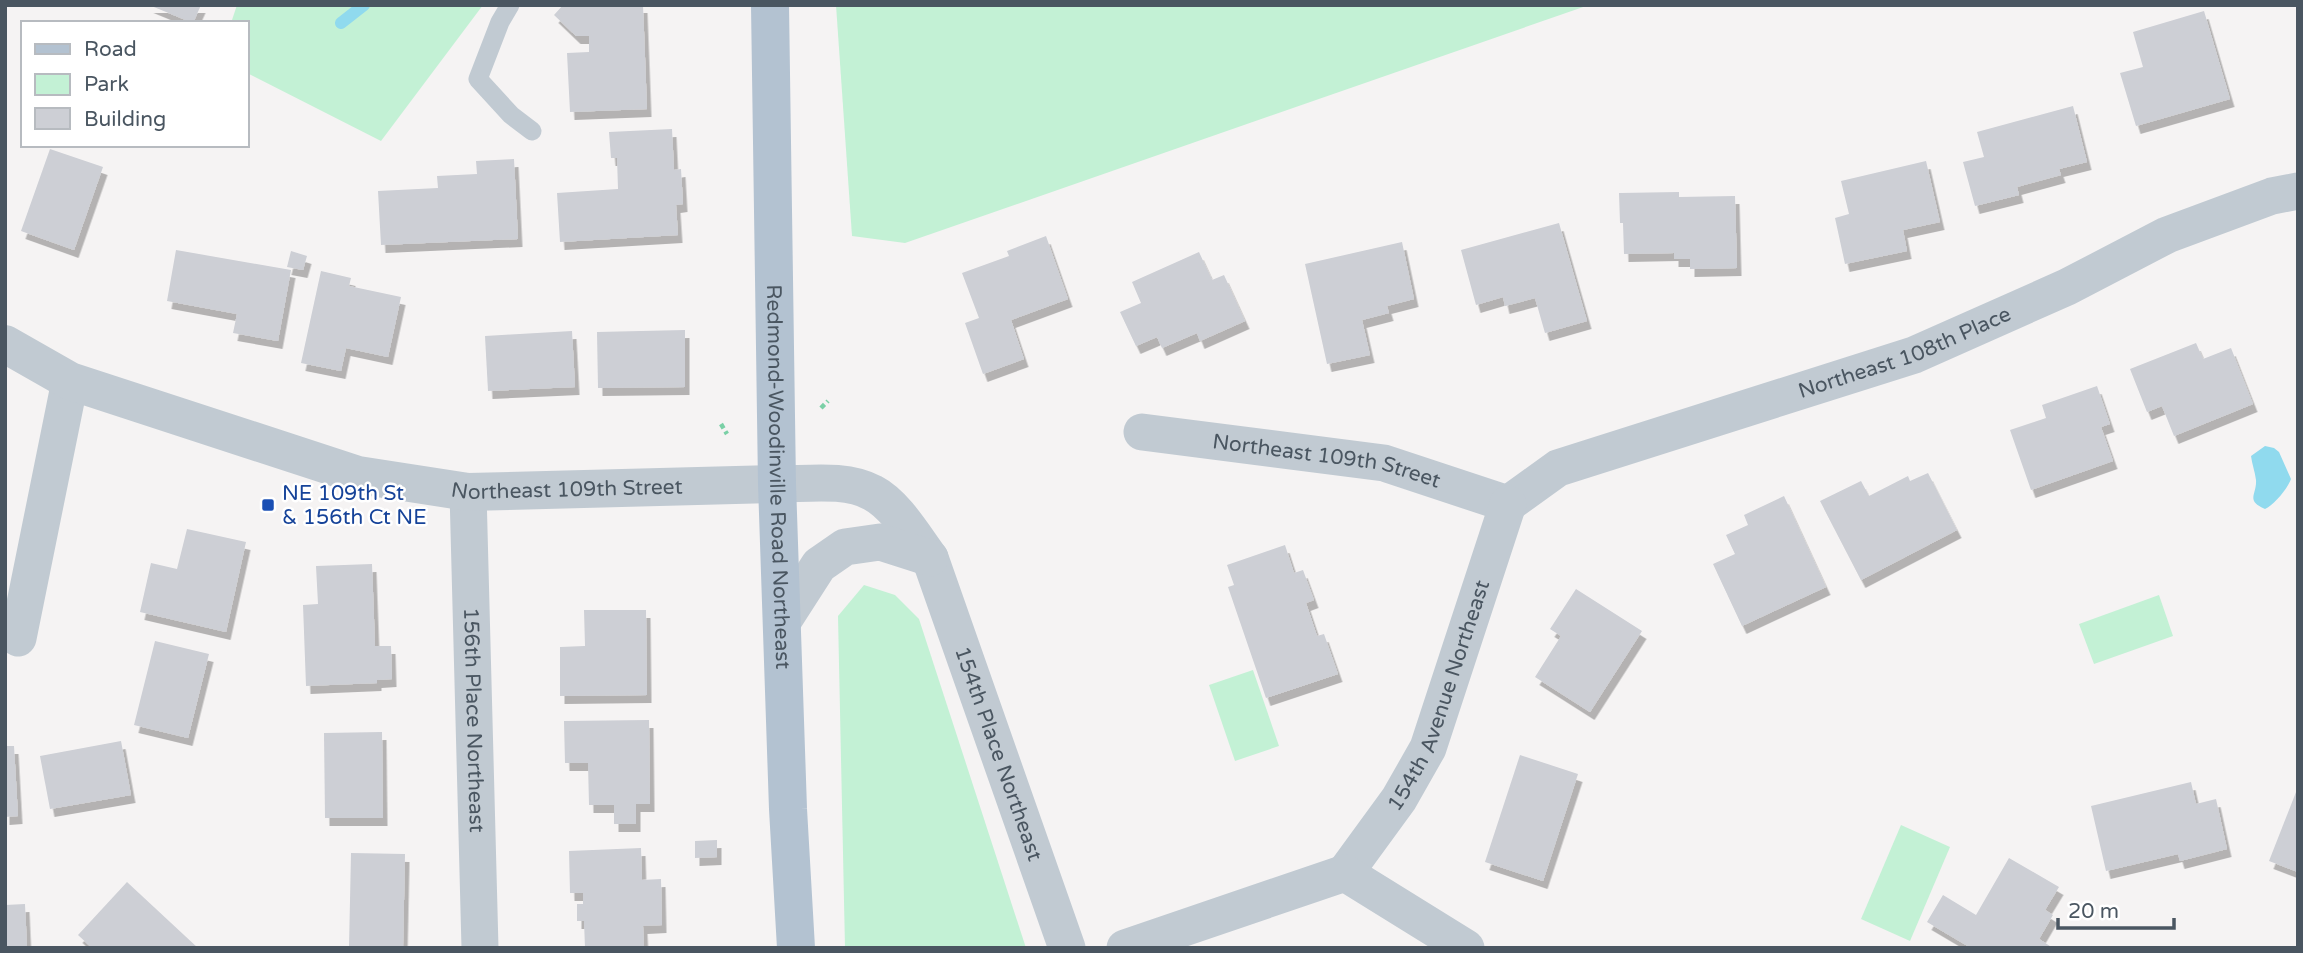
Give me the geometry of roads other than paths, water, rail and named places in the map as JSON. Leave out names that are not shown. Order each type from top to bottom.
[{"type":"main road","name":"Redmond-Woodinville Road Northeast","points":[[770,5],[778,484],[788,809],[796,948]]},
{"type":"street","name":"Northeast 108th Place","points":[[1508,504],[1559,468],[1913,355],[2067,286],[2167,235],[2272,195],[2298,191]]},
{"type":"street","name":"Northeast 109th Street","points":[[5,344],[70,382],[358,475],[468,492],[778,484]]},
{"type":"street","points":[[18,638],[70,382]]},
{"type":"street","name":"Northeast 109th Street","points":[[1142,432],[1384,463],[1508,504]]},
{"type":"street","name":"154th Place Northeast","points":[[778,484],[847,484],[874,493],[902,519],[930,558],[1067,948]]},
{"type":"street","name":"156th Place Northeast","points":[[468,492],[480,948]]},
{"type":"street","name":"154th Avenue Northeast","points":[[1345,873],[1399,799],[1428,748],[1508,504]]},
{"type":"street","points":[[783,621],[819,565],[845,547],[880,542],[930,558]]},
{"type":"street","points":[[1125,948],[1345,873],[1466,948]]},
{"type":"lane","points":[[510,5],[500,22],[478,79],[511,115],[532,131]]},
{"type":"water","points":[[2265,446],[2279,452],[2291,479],[2280,496],[2265,509],[2255,503],[2253,497],[2256,480],[2251,456]]},
{"type":"waterway","points":[[341,23],[364,5]]},
{"type":"place","name":"NE 109th St & 156th Ct NE","points":[[268,505]]}]
